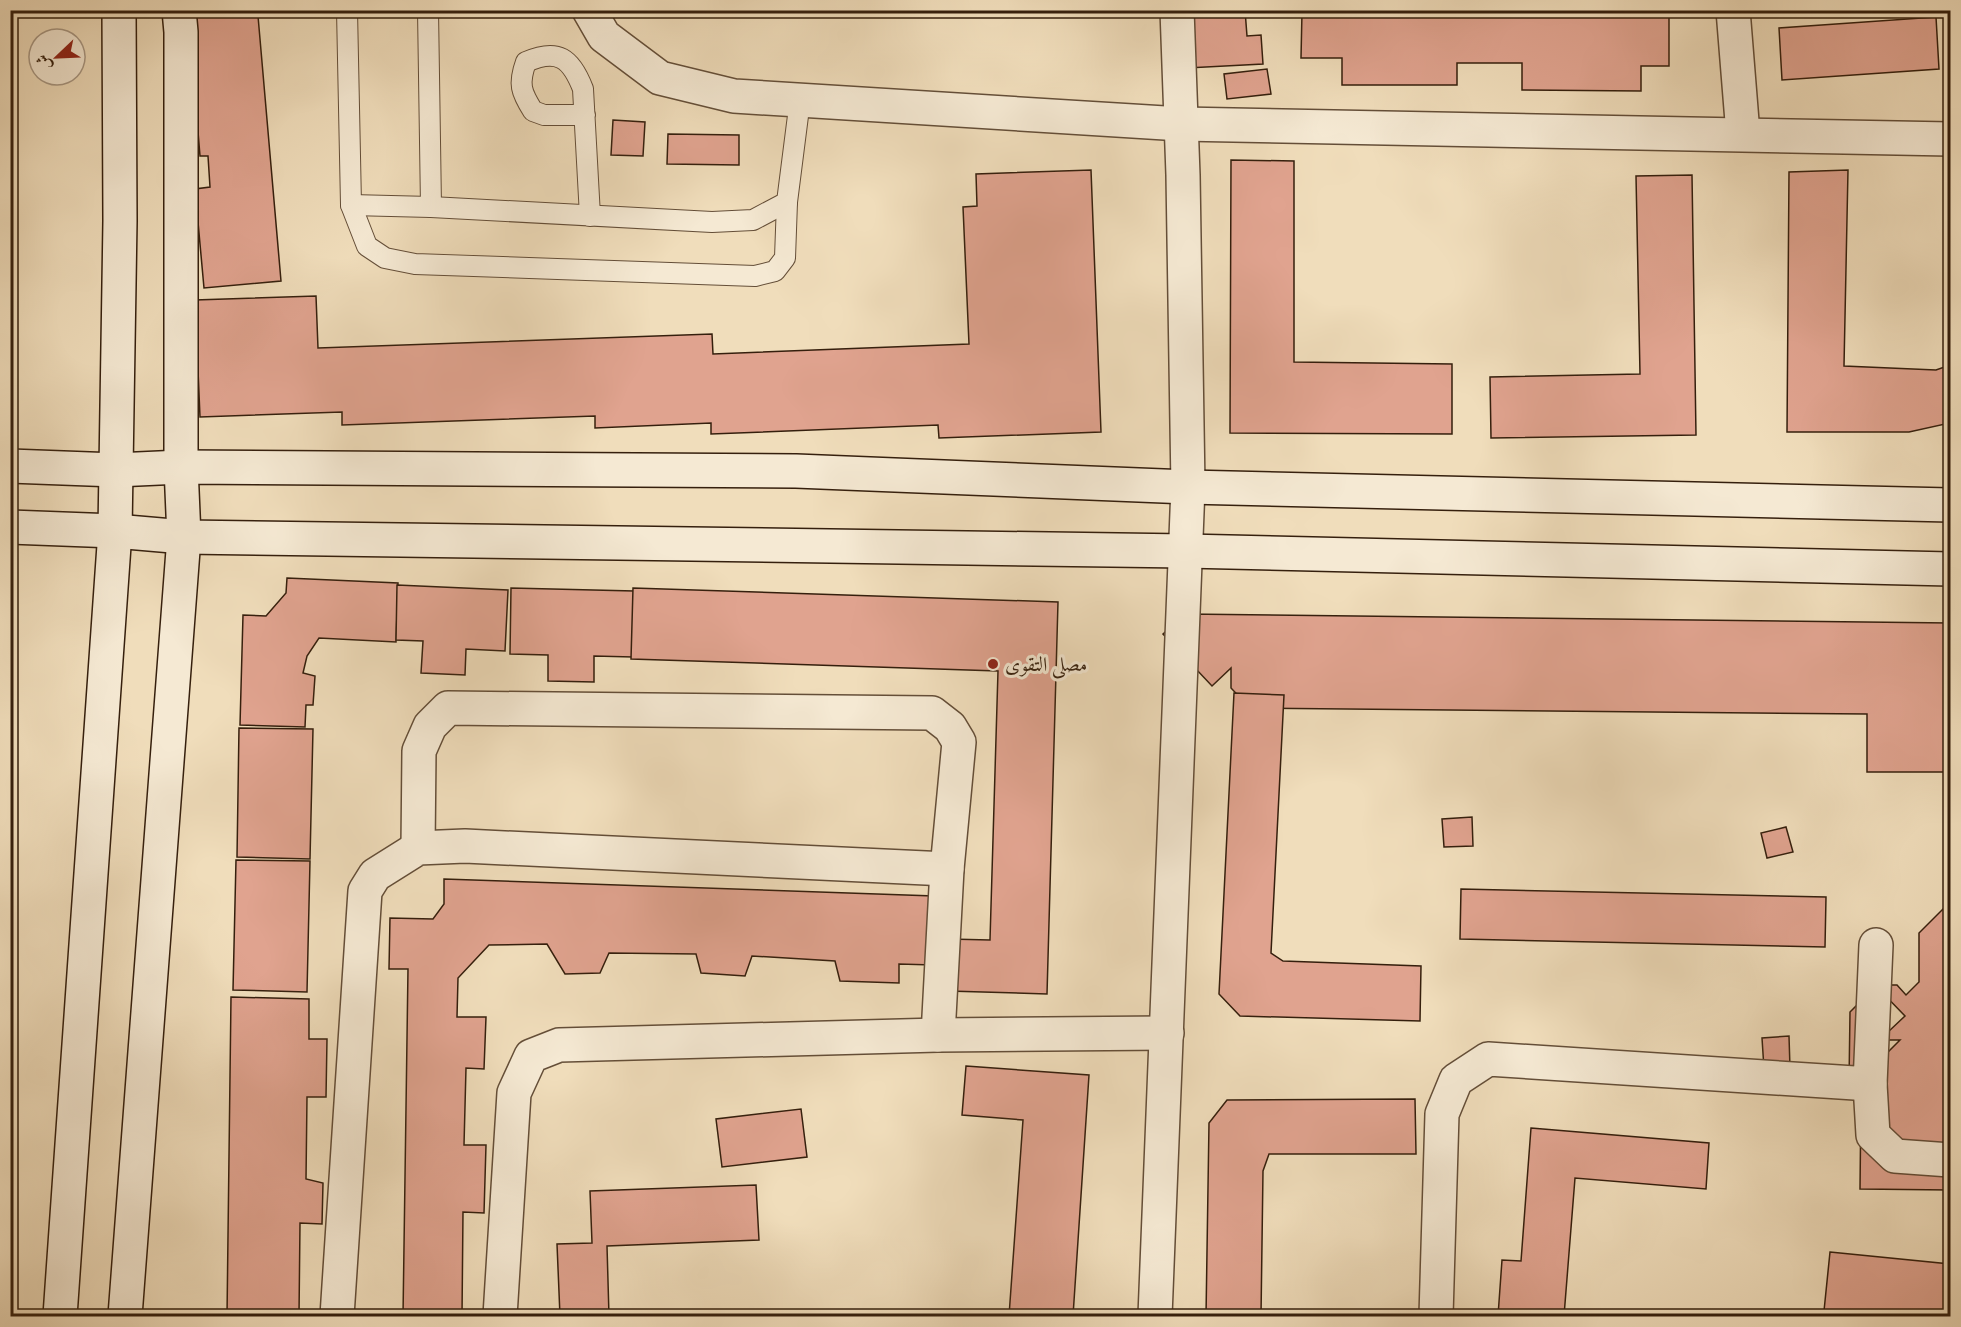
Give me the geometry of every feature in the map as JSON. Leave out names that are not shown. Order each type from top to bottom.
[{"type":"street","points":[[60,1317],[115,531],[120,221],[119,10]]},
{"type":"street","points":[[124,1317],[184,537],[181,467],[181,55],[179,10]]},
{"type":"street","points":[[589,10],[604,36],[660,78],[734,96],[1181,124],[1950,139]]},
{"type":"street","points":[[1155,1317],[1188,488],[1177,10]]},
{"type":"street","points":[[1733,10],[1743,134]]},
{"type":"street","points":[[10,466],[116,470],[181,467],[796,471],[1188,488],[1950,506]]},
{"type":"street","points":[[10,526],[184,537],[1186,552],[1950,569]]},
{"type":"street","points":[[418,848],[419,751],[430,726],[448,708],[932,713],[950,727],[959,742],[947,869],[939,1035]]},
{"type":"street","points":[[337,1317],[365,891],[375,875],[418,848],[477,847],[947,869]]},
{"type":"street","points":[[1876,945],[1870,1084],[1873,1135],[1895,1156],[1950,1160]]},
{"type":"street","points":[[500,1317],[514,1093],[531,1056],[558,1046],[939,1035],[1167,1033]]},
{"type":"street","points":[[1436,1317],[1442,1114],[1456,1080],[1488,1059],[1870,1084]]},
{"type":"lane","points":[[347,10],[351,205],[367,246],[384,258],[415,264],[755,276],[775,271],[786,258],[787,202],[800,100]]},
{"type":"lane","points":[[428,10],[431,207]]},
{"type":"lane","points":[[585,115],[590,216]]},
{"type":"lane","points":[[351,205],[712,222],[753,220],[787,202]]},
{"type":"building","points":[[188,10],[270,10],[270,15],[258,16],[281,281],[204,288],[195,189],[210,187],[208,156],[200,156]]},
{"type":"building","points":[[1184,10],[1245,10],[1247,36],[1261,35],[1263,64],[1187,68]]},
{"type":"building","points":[[1302,12],[1375,12],[1376,16],[1669,17],[1669,66],[1641,66],[1641,91],[1522,90],[1522,63],[1457,63],[1457,85],[1342,85],[1342,58],[1301,58]]},
{"type":"building","points":[[1936,17],[1939,69],[1782,80],[1779,28]]},
{"type":"building","points":[[1267,69],[1271,94],[1227,99],[1224,74]]},
{"type":"building","points":[[613,120],[645,122],[643,156],[611,155]]},
{"type":"building","points":[[668,134],[739,135],[739,165],[667,164]]},
{"type":"building","points":[[1231,160],[1294,161],[1294,362],[1452,364],[1452,434],[1230,433]]},
{"type":"building","points":[[1091,170],[1101,432],[939,438],[938,425],[711,434],[711,423],[595,428],[595,416],[342,425],[342,412],[200,417],[195,300],[316,296],[318,348],[712,334],[713,354],[969,344],[963,207],[977,206],[976,174]]},
{"type":"building","points":[[1848,170],[1844,366],[1936,370],[1950,365],[1950,423],[1909,432],[1787,432],[1789,172]]},
{"type":"building","points":[[1692,175],[1696,435],[1491,438],[1490,377],[1640,374],[1636,176]]},
{"type":"building","points":[[287,578],[398,583],[396,642],[319,638],[307,656],[303,673],[315,676],[313,705],[306,705],[305,727],[240,725],[243,615],[266,616],[286,593]]},
{"type":"building","points":[[397,585],[508,590],[505,651],[466,649],[465,675],[421,673],[423,641],[396,640]]},
{"type":"building","points":[[511,588],[634,591],[633,657],[594,656],[594,682],[548,681],[548,655],[510,654]]},
{"type":"building","points":[[633,588],[1058,602],[1047,994],[948,991],[949,939],[990,940],[998,671],[631,659]]},
{"type":"building","points":[[1185,614],[1950,623],[1950,772],[1867,772],[1867,714],[1250,708],[1231,688],[1231,668],[1212,686],[1163,634]]},
{"type":"building","points":[[1234,693],[1284,695],[1271,953],[1283,961],[1421,966],[1420,1021],[1240,1016],[1219,994]]},
{"type":"building","points":[[239,728],[313,729],[310,859],[237,857]]},
{"type":"building","points":[[1472,817],[1473,846],[1444,847],[1442,819]]},
{"type":"building","points":[[1786,827],[1793,852],[1767,858],[1761,833]]},
{"type":"building","points":[[236,860],[310,861],[307,992],[233,990]]},
{"type":"building","points":[[444,879],[934,896],[933,965],[899,964],[899,983],[840,981],[835,961],[752,956],[745,976],[701,973],[696,954],[609,953],[600,973],[565,974],[547,944],[489,945],[458,978],[457,1017],[486,1017],[484,1069],[466,1068],[464,1145],[486,1145],[484,1213],[463,1212],[462,1316],[403,1316],[408,969],[389,969],[390,918],[433,919],[444,904]]},
{"type":"building","points":[[1461,889],[1826,897],[1825,947],[1460,939]]},
{"type":"building","points":[[1950,902],[1950,1190],[1860,1189],[1861,1096],[1849,1083],[1850,1012],[1864,998],[1881,1059],[1900,1040],[1888,1040],[1888,1032],[1905,1016],[1875,985],[1897,985],[1906,995],[1919,982],[1919,933]]},
{"type":"building","points":[[231,997],[309,999],[309,1039],[327,1039],[326,1097],[307,1097],[306,1179],[323,1183],[322,1224],[300,1223],[299,1316],[227,1316]]},
{"type":"building","points":[[1789,1036],[1790,1068],[1764,1069],[1762,1038]]},
{"type":"building","points":[[966,1066],[1089,1075],[1073,1316],[1009,1316],[1023,1120],[962,1115]]},
{"type":"building","points":[[1415,1099],[1416,1154],[1269,1154],[1263,1171],[1261,1316],[1206,1316],[1209,1123],[1227,1100]]},
{"type":"building","points":[[801,1109],[807,1157],[722,1167],[716,1119]]},
{"type":"building","points":[[1531,1128],[1709,1143],[1706,1189],[1575,1178],[1564,1316],[1498,1316],[1502,1260],[1521,1261]]},
{"type":"building","points":[[756,1185],[759,1240],[607,1246],[609,1316],[560,1316],[557,1244],[592,1243],[590,1191]]},
{"type":"building","points":[[1830,1252],[1950,1264],[1950,1316],[1883,1316],[1824,1311]]},
{"type":"place","name":"مصلى التقوى","points":[[993,664]]}]
